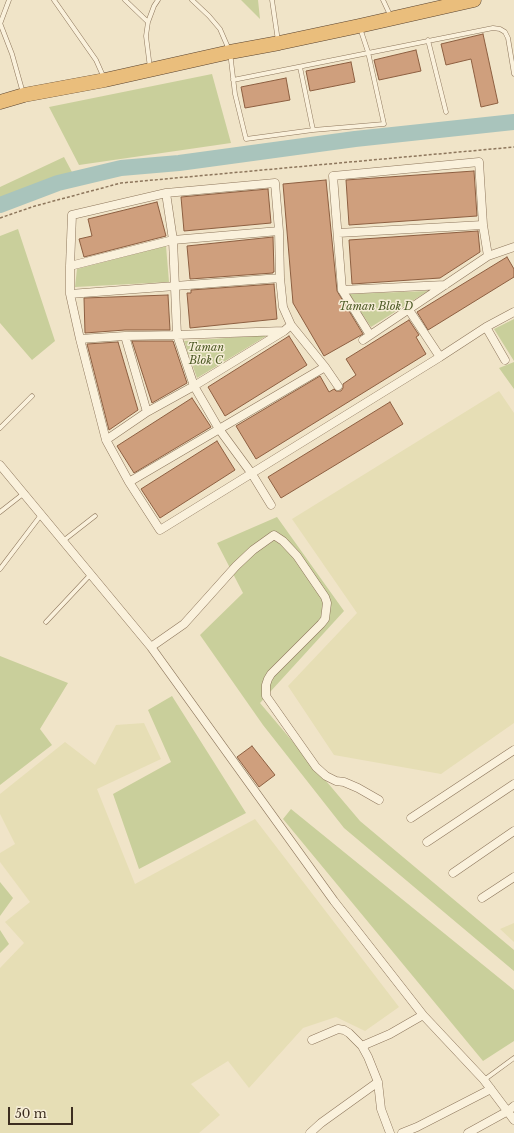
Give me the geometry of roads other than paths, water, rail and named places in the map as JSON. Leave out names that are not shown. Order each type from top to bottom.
[{"type":"highway","points":[[0,102],[24,95],[105,80],[230,52],[279,44],[474,0]]},
{"type":"street","points":[[370,335],[342,290],[333,176],[479,162],[483,225],[488,256]]},
{"type":"street","points":[[338,386],[325,367],[291,325],[283,307],[275,183],[166,193],[72,215],[70,294],[106,440],[129,482],[160,530],[486,327],[514,312]]},
{"type":"street","points":[[166,193],[173,240],[177,335],[194,386],[220,429],[252,474],[271,505]]},
{"type":"street","points":[[338,233],[483,225]]},
{"type":"street","points":[[70,266],[173,240],[279,231]]},
{"type":"street","points":[[363,340],[488,256],[514,247]]},
{"type":"street","points":[[70,294],[280,278]]},
{"type":"street","points":[[342,290],[446,285]]},
{"type":"street","points":[[409,310],[440,357]]},
{"type":"street","points":[[106,440],[147,412],[194,386],[284,331],[291,325]]},
{"type":"street","points":[[486,327],[505,360]]},
{"type":"street","points":[[80,339],[125,336],[284,331]]},
{"type":"street","points":[[125,336],[147,412]]},
{"type":"street","points":[[129,482],[325,367]]},
{"type":"street","points":[[0,465],[151,647],[334,901],[423,1016],[491,1089],[511,1108],[514,1120]]},
{"type":"street","points":[[151,647],[184,624],[236,566],[253,550],[274,535],[284,541],[297,556],[325,597],[327,603],[325,618],[322,624],[271,674],[266,685],[266,696],[316,767],[326,776],[358,788],[379,800]]},
{"type":"street","points":[[411,818],[514,750]]},
{"type":"street","points":[[427,842],[514,784]]},
{"type":"street","points":[[453,873],[514,831]]},
{"type":"street","points":[[482,898],[514,877]]},
{"type":"street","points":[[362,1046],[390,1034],[423,1016]]},
{"type":"street","points":[[312,1040],[338,1029],[349,1033],[362,1046],[378,1082],[382,1109],[390,1133]]},
{"type":"street","points":[[310,1133],[378,1082]]},
{"type":"street","points":[[402,1133],[418,1127],[491,1089]]},
{"type":"street","points":[[468,1133],[511,1108]]},
{"type":"lane","points":[[9,0],[0,23],[12,54],[24,95]]},
{"type":"lane","points":[[54,0],[96,60],[105,80]]},
{"type":"lane","points":[[125,0],[148,22]]},
{"type":"lane","points":[[150,70],[146,36],[148,22],[158,0]]},
{"type":"lane","points":[[192,0],[210,16],[220,29],[230,52],[235,94],[246,139],[313,130],[384,124],[368,52],[360,26]]},
{"type":"lane","points":[[272,0],[279,44]]},
{"type":"lane","points":[[383,0],[391,19]]},
{"type":"lane","points":[[233,80],[493,28],[500,29],[505,32],[508,38],[514,74]]},
{"type":"lane","points":[[428,40],[446,112]]},
{"type":"lane","points":[[300,67],[313,130]]},
{"type":"lane","points":[[0,428],[32,396]]},
{"type":"lane","points":[[0,512],[24,494]]},
{"type":"lane","points":[[0,569],[41,515]]},
{"type":"lane","points":[[63,541],[95,516]]},
{"type":"lane","points":[[46,622],[90,574]]},
{"type":"lane","points":[[484,1080],[514,1058]]},
{"type":"waterway","points":[[0,205],[58,183],[121,168],[179,163],[355,139],[514,122]]},
{"type":"park label","name":"Taman Blok D","points":[[376,307]]},
{"type":"park label","name":"Taman Blok C","points":[[206,354]]}]
